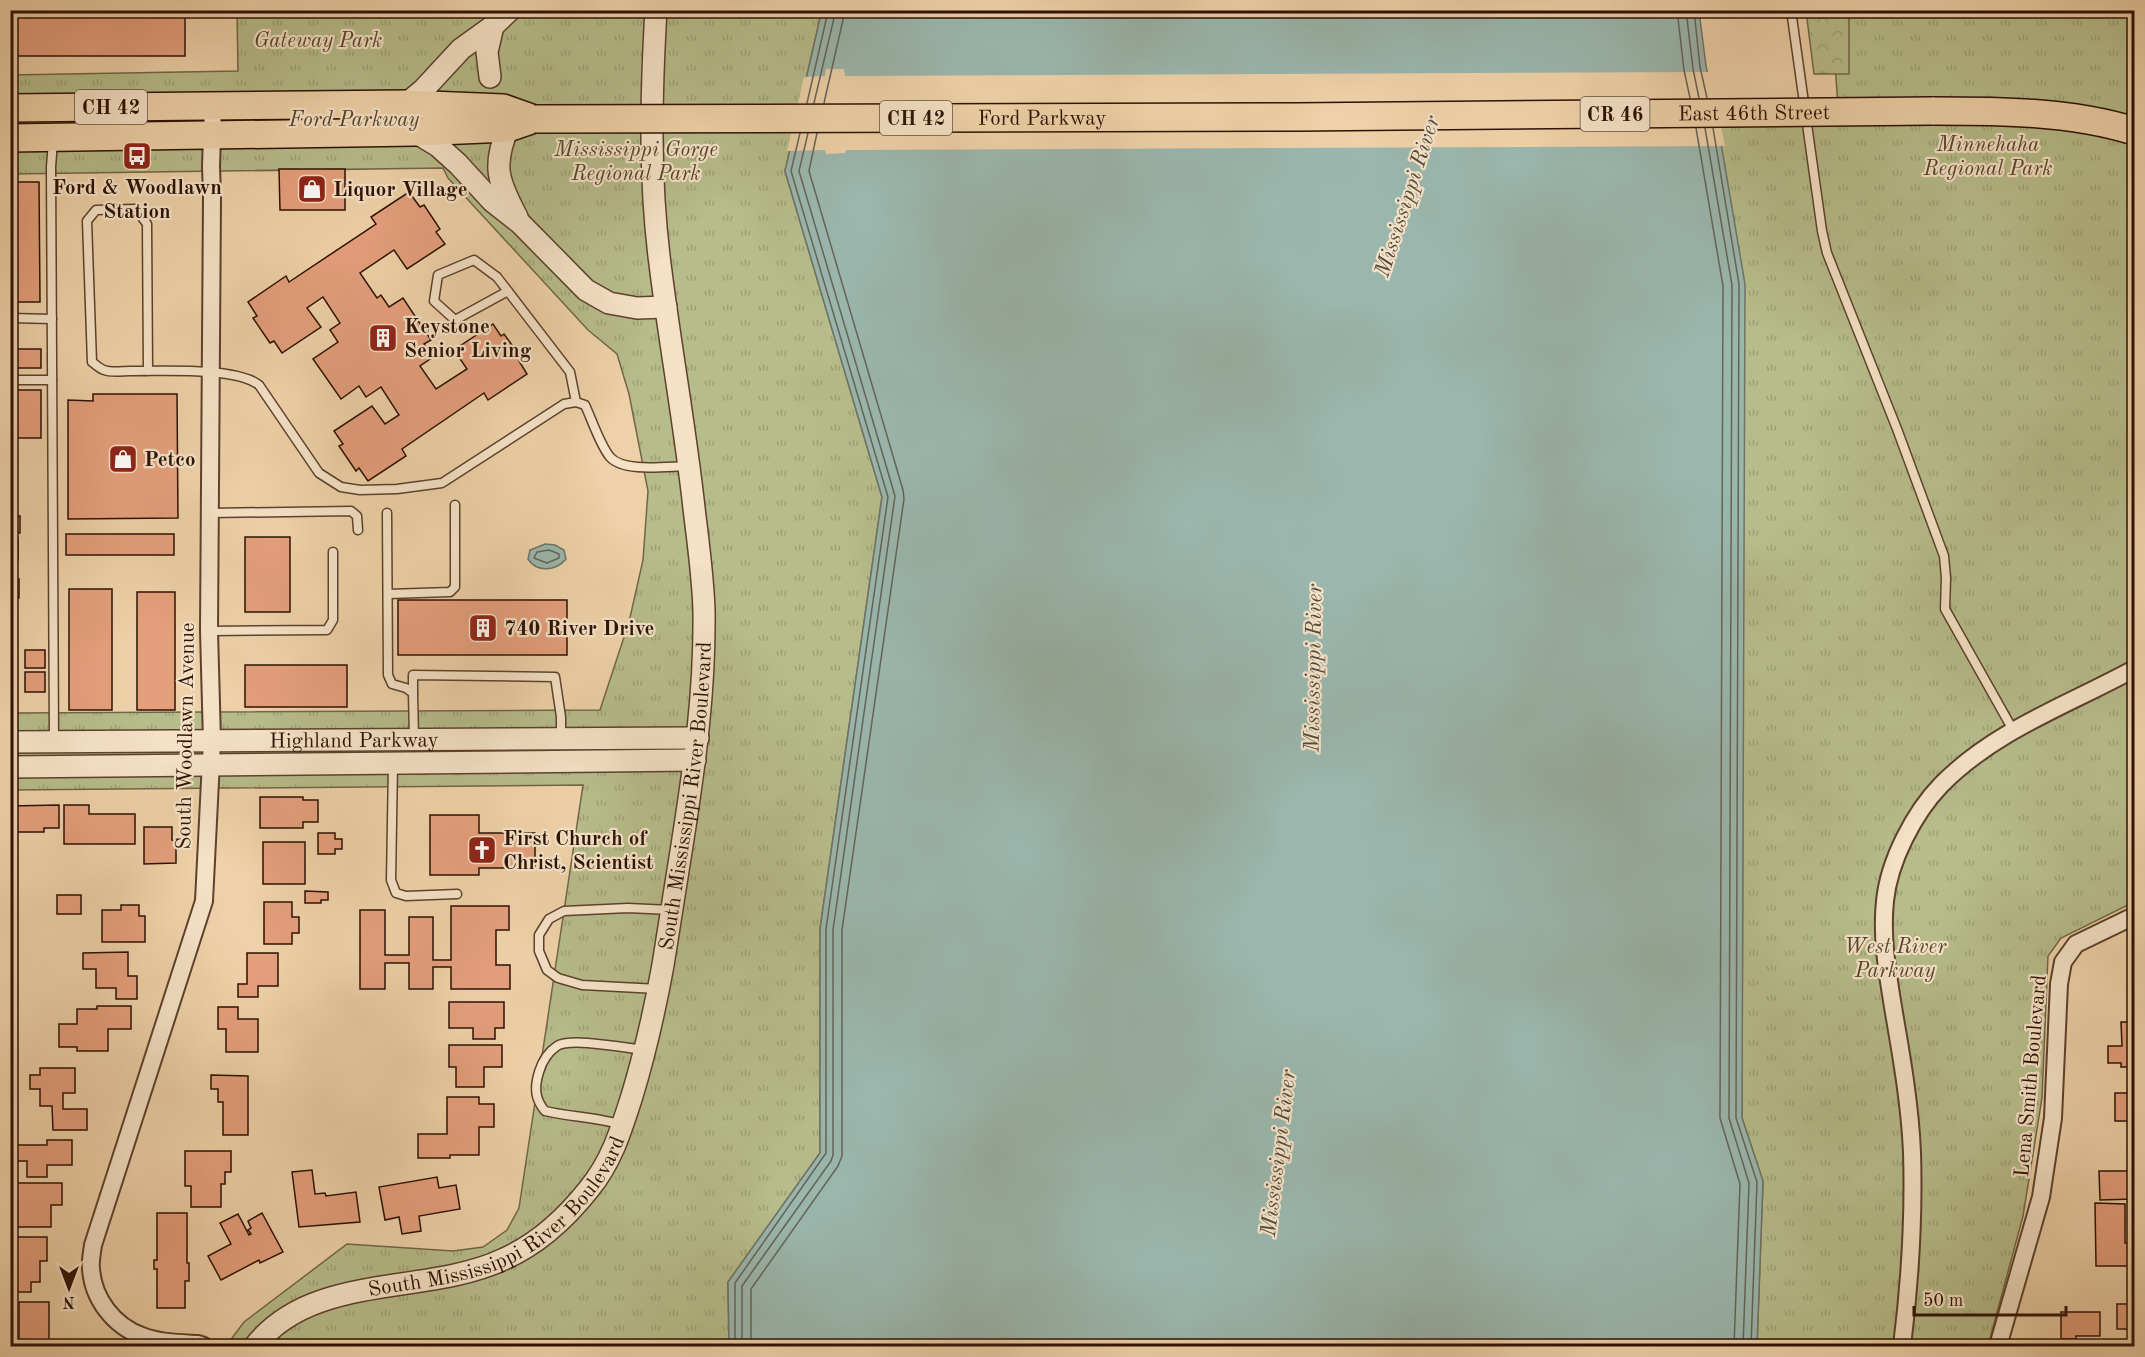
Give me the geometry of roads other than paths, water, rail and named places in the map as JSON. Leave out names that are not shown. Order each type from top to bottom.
[{"type":"main road","name":"Ford Parkway","points":[[10,108],[406,104],[505,118],[534,119],[1298,117]]},
{"type":"main road","name":"East 46th Street","points":[[1298,117],[2012,112],[2072,118],[2134,131]]},
{"type":"main road","name":"Ford Parkway","points":[[10,138],[415,132],[505,118]]},
{"type":"street","points":[[406,104],[424,89],[461,49],[494,26],[510,10]]},
{"type":"street","name":"South Mississippi River Boulevard","points":[[255,1347],[262,1337],[281,1321],[304,1307],[322,1300],[473,1270],[502,1261],[529,1246],[545,1234],[588,1191],[606,1167],[623,1125],[645,1050],[658,989],[695,760],[703,690],[704,607],[689,466],[659,262],[651,169],[656,10]]},
{"type":"street","points":[[494,26],[487,52],[490,77],[505,118],[497,168],[507,199],[520,223]]},
{"type":"street","name":"South Woodlawn Avenue","points":[[204,1347],[198,1344],[172,1344],[142,1336],[125,1328],[114,1319],[98,1297],[90,1267],[93,1245],[204,901],[212,766],[209,631],[213,106]]},
{"type":"street","points":[[415,132],[438,146],[458,164],[492,201],[520,223],[586,290],[609,303],[637,309],[666,307]]},
{"type":"street","points":[[1902,1347],[1912,1244],[1912,1152],[1908,1105],[1884,952],[1885,900],[1896,858],[1911,825],[1923,806],[1941,785],[1977,753],[2013,730],[2134,669]]},
{"type":"street","points":[[561,738],[567,762]]},
{"type":"street","name":"Highland Parkway","points":[[10,742],[698,738]]},
{"type":"street","points":[[414,739],[414,763]]},
{"type":"street","name":"Highland Parkway","points":[[10,767],[695,760]]},
{"type":"street","name":"Lena Smith Boulevard","points":[[1998,1347],[2041,1197],[2053,1118],[2059,984],[2063,962],[2076,944],[2134,916]]},
{"type":"lane","points":[[1791,10],[1827,253],[1898,429],[1944,556],[1945,609],[2013,730]]},
{"type":"lane","points":[[54,138],[51,167],[54,742]]},
{"type":"lane","points":[[148,371],[147,224],[136,209],[96,210],[87,221],[92,362],[104,370],[211,373],[251,379],[259,385],[319,473],[341,487],[360,490],[397,489],[442,483],[564,404],[576,402],[585,405],[609,455],[616,462],[630,466],[689,466]]},
{"type":"lane","points":[[508,291],[455,320],[434,301],[438,275],[474,260],[497,277],[508,291],[570,372],[576,402]]},
{"type":"lane","points":[[10,318],[52,319]]},
{"type":"lane","points":[[10,380],[52,380]]},
{"type":"lane","points":[[388,594],[450,592],[455,587],[455,505]]},
{"type":"lane","points":[[210,513],[351,511],[357,516],[358,530]]},
{"type":"lane","points":[[387,513],[388,675],[392,684],[406,688],[413,693]]},
{"type":"lane","points":[[209,631],[327,630],[333,620],[333,552]]},
{"type":"lane","points":[[414,739],[413,675],[555,676],[561,717],[561,738]]},
{"type":"lane","points":[[393,764],[391,880],[396,893],[406,896],[457,894]]},
{"type":"lane","points":[[658,989],[582,985],[558,978],[547,970],[539,951],[539,935],[549,919],[564,911],[628,908],[671,910]]},
{"type":"lane","points":[[623,1125],[606,1120],[545,1111],[538,1102],[535,1088],[539,1071],[547,1054],[558,1045],[571,1041],[645,1050]]},
{"type":"water","name":"Mississippi River","points":[[818,11],[1699,11],[1706,66],[1745,284],[1742,1118],[1763,1181],[1757,1346],[729,1346],[728,1282],[820,1153],[820,929],[882,497],[785,171],[821,14]]},
{"type":"water","points":[[545,544],[555,545],[564,550],[566,559],[552,568],[536,567],[528,559],[530,550]]},
{"type":"place","name":"Ford & Woodlawn Station","points":[[137,156]]},
{"type":"place","name":"Liquor Village","points":[[312,189]]},
{"type":"place","name":"Keystone Senior Living","points":[[383,338]]},
{"type":"place","name":"Petco","points":[[123,459]]},
{"type":"place","name":"740 River Drive","points":[[483,628]]},
{"type":"place","name":"First Church of Christ, Scientist","points":[[482,850]]},
{"type":"park label","name":"Gateway Park","points":[[318,40]]},
{"type":"park label","name":"Minnehaha Regional Park","points":[[1988,156]]},
{"type":"park label","name":"Mississippi Gorge Regional Park","points":[[636,161]]},
{"type":"park label","name":"West River Parkway","points":[[1895,958]]}]
